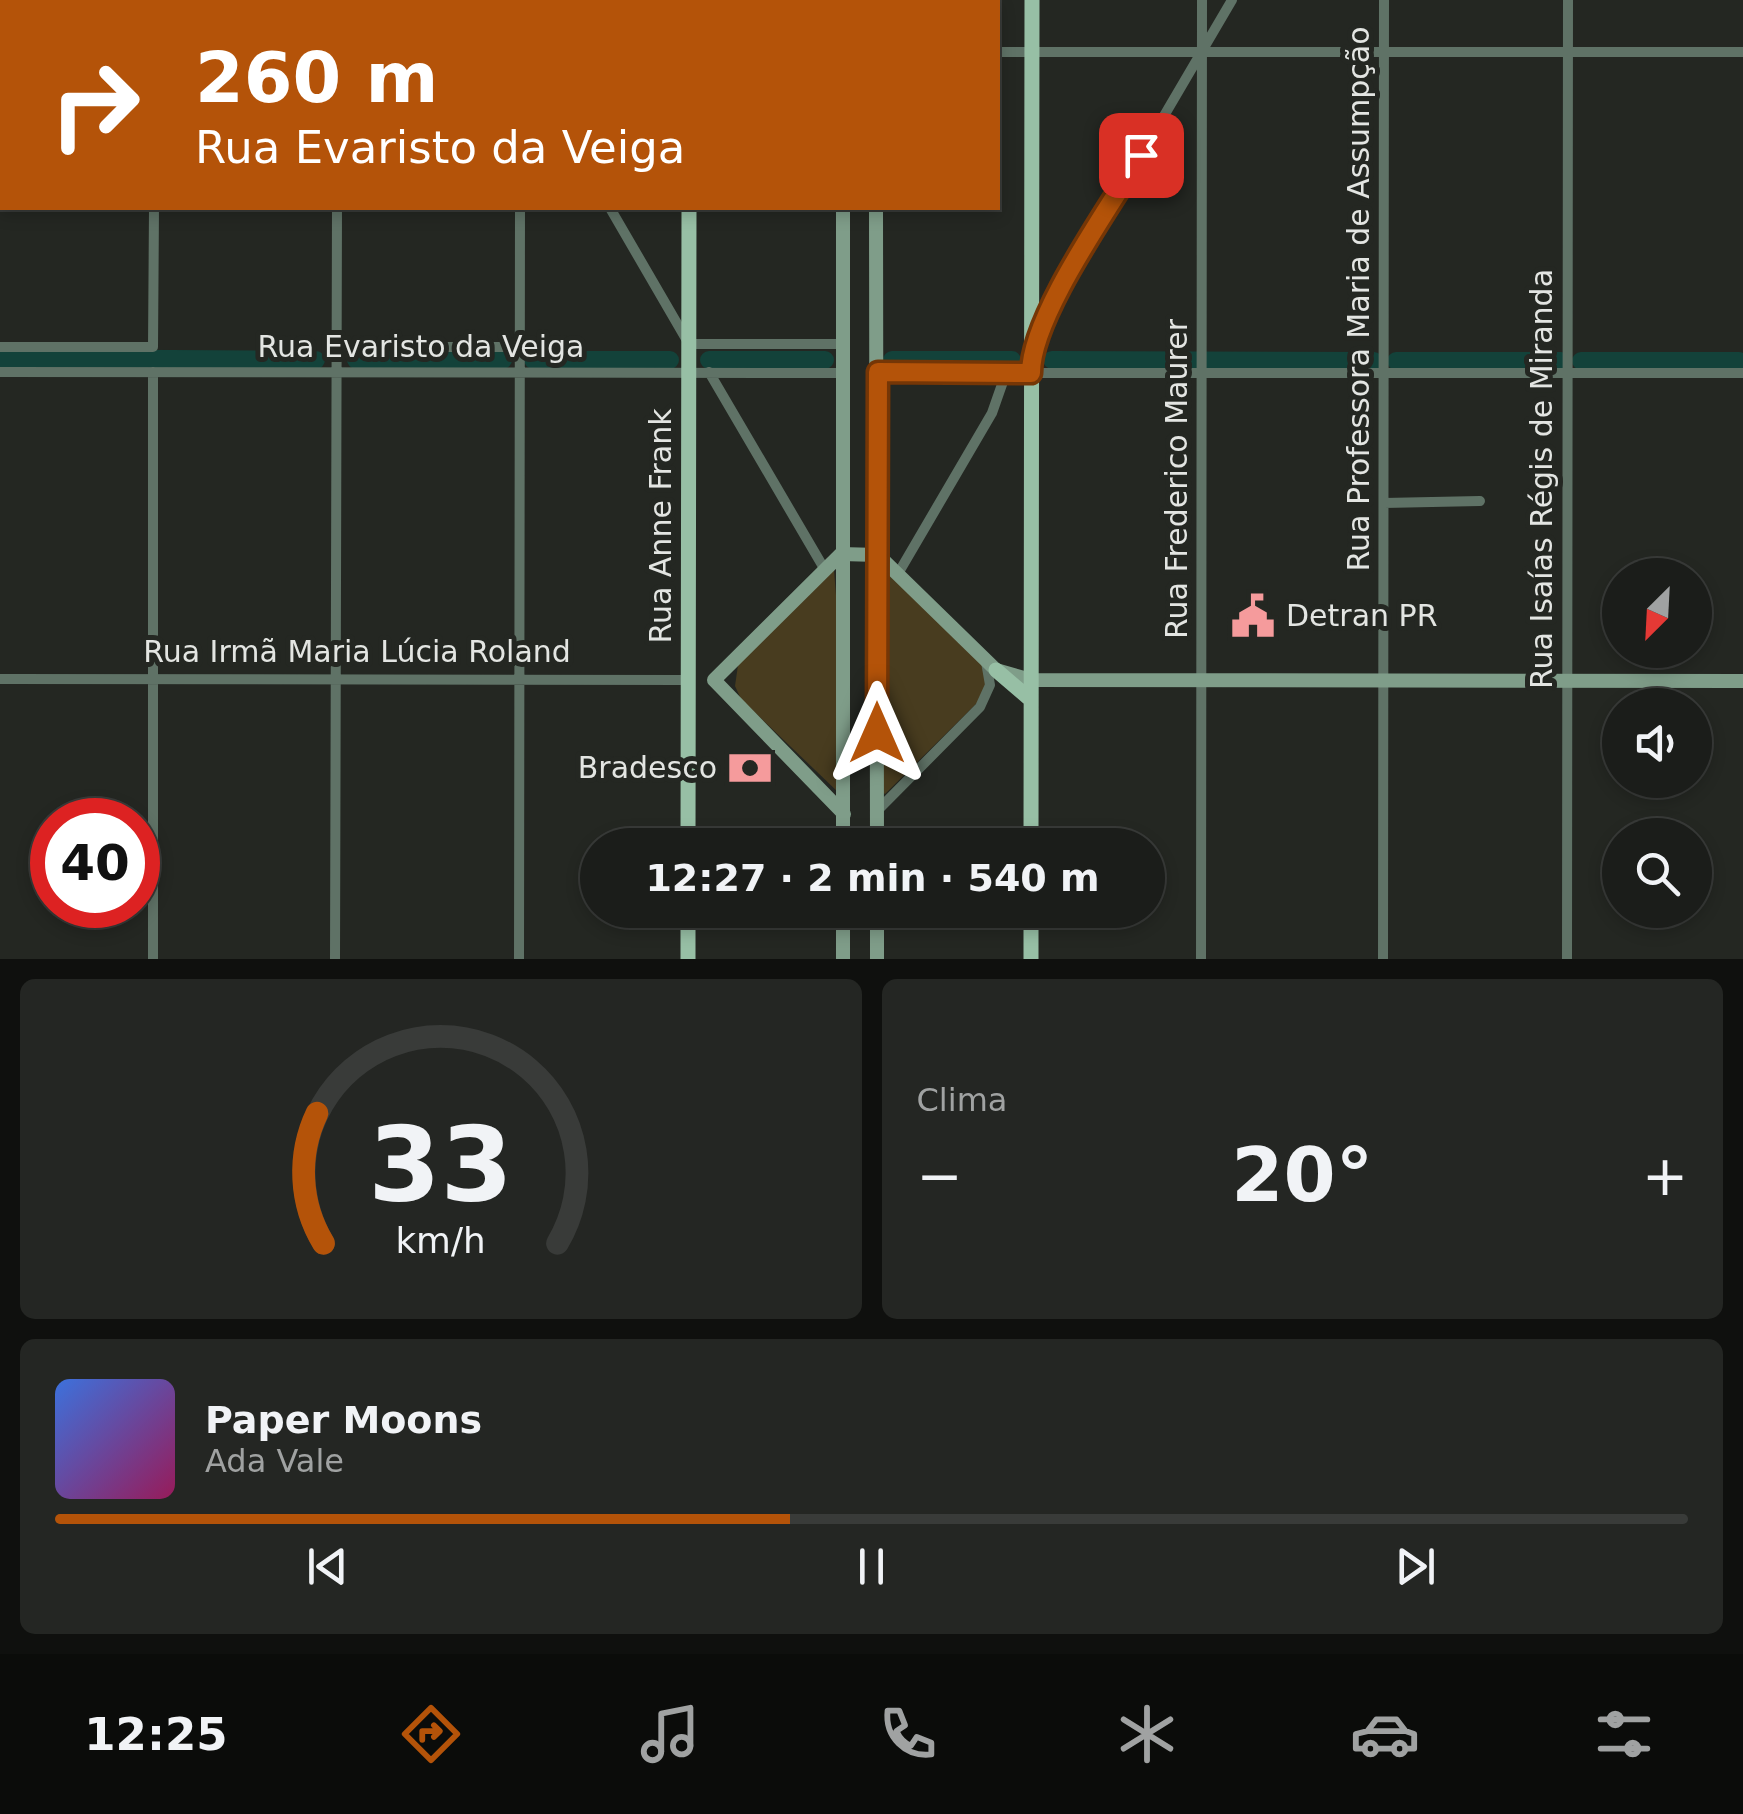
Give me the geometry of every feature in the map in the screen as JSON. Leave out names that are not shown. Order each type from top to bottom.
[{"type":"main road","points":[[1031,828],[1032,0]]},
{"type":"main road","name":"Rua Anne Frank","points":[[688,828],[689,210]]},
{"type":"main road","points":[[991,665],[1031,700]]},
{"type":"main road","points":[[688,928],[688,959]]},
{"type":"main road","points":[[1030,959],[1031,928]]},
{"type":"street","name":"Rua Frederico Maurer","points":[[1201,959],[1202,0]]},
{"type":"street","points":[[1031,351],[1060,293],[1232,0]]},
{"type":"street","name":"Rua Professora Maria de Assumpção","points":[[1383,959],[1384,0]]},
{"type":"street","name":"Rua Isaías Régis de Miranda","points":[[1566,959],[1568,0]]},
{"type":"street","points":[[1000,52],[1743,52]]},
{"type":"street","points":[[0,346],[154,346],[154,210]]},
{"type":"street","points":[[335,959],[337,210]]},
{"type":"street","points":[[519,959],[520,210]]},
{"type":"street","points":[[611,210],[689,344],[842,344]]},
{"type":"street","points":[[843,210],[844,828]]},
{"type":"street","points":[[876,210],[877,828]]},
{"type":"street","points":[[1031,293],[1046,298],[1060,293]]},
{"type":"street","name":"Rua Evaristo da Veiga","points":[[399,347],[520,347]]},
{"type":"street","name":"Rua Evaristo da Veiga","points":[[0,372],[842,372]]},
{"type":"street","points":[[153,959],[154,372]]},
{"type":"street","points":[[708,372],[824,570]]},
{"type":"street","points":[[878,372],[1743,373]]},
{"type":"street","points":[[899,572],[992,413],[1006,372]]},
{"type":"street","points":[[1384,503],[1480,500]]},
{"type":"street","points":[[844,814],[714,680],[841,554],[878,555],[991,665],[1031,680],[1743,681]]},
{"type":"street","points":[[877,811],[980,707],[990,685],[991,665]]},
{"type":"street","name":"Rua Irmã Maria Lúcia Roland","points":[[0,679],[714,680]]},
{"type":"street","points":[[843,928],[843,959]]},
{"type":"street","points":[[876,959],[877,928]]},
{"type":"shaded area","points":[[834,570],[840,646],[836,651],[839,793],[741,699],[735,686],[738,665]]},
{"type":"shaded area","points":[[886,571],[984,665],[987,682],[979,701],[885,794],[882,792]]},
{"type":"waterway","points":[[0,358],[316,360]]},
{"type":"waterway","points":[[356,360],[503,360]]},
{"type":"waterway","points":[[533,360],[670,360]]},
{"type":"waterway","points":[[709,360],[825,360]]},
{"type":"waterway","points":[[892,360],[1012,360]]},
{"type":"waterway","points":[[1052,360],[1374,361]]},
{"type":"waterway","points":[[1396,361],[1561,361]]},
{"type":"waterway","points":[[1581,361],[1739,361]]},
{"type":"place","name":"Detran PR","points":[[1253,616]]},
{"type":"place","name":"Bradesco","points":[[750,768]]},
{"type":"route","points":[[877,733],[878,372],[1031,373],[1031,351],[1060,293],[1141,155]]}]
